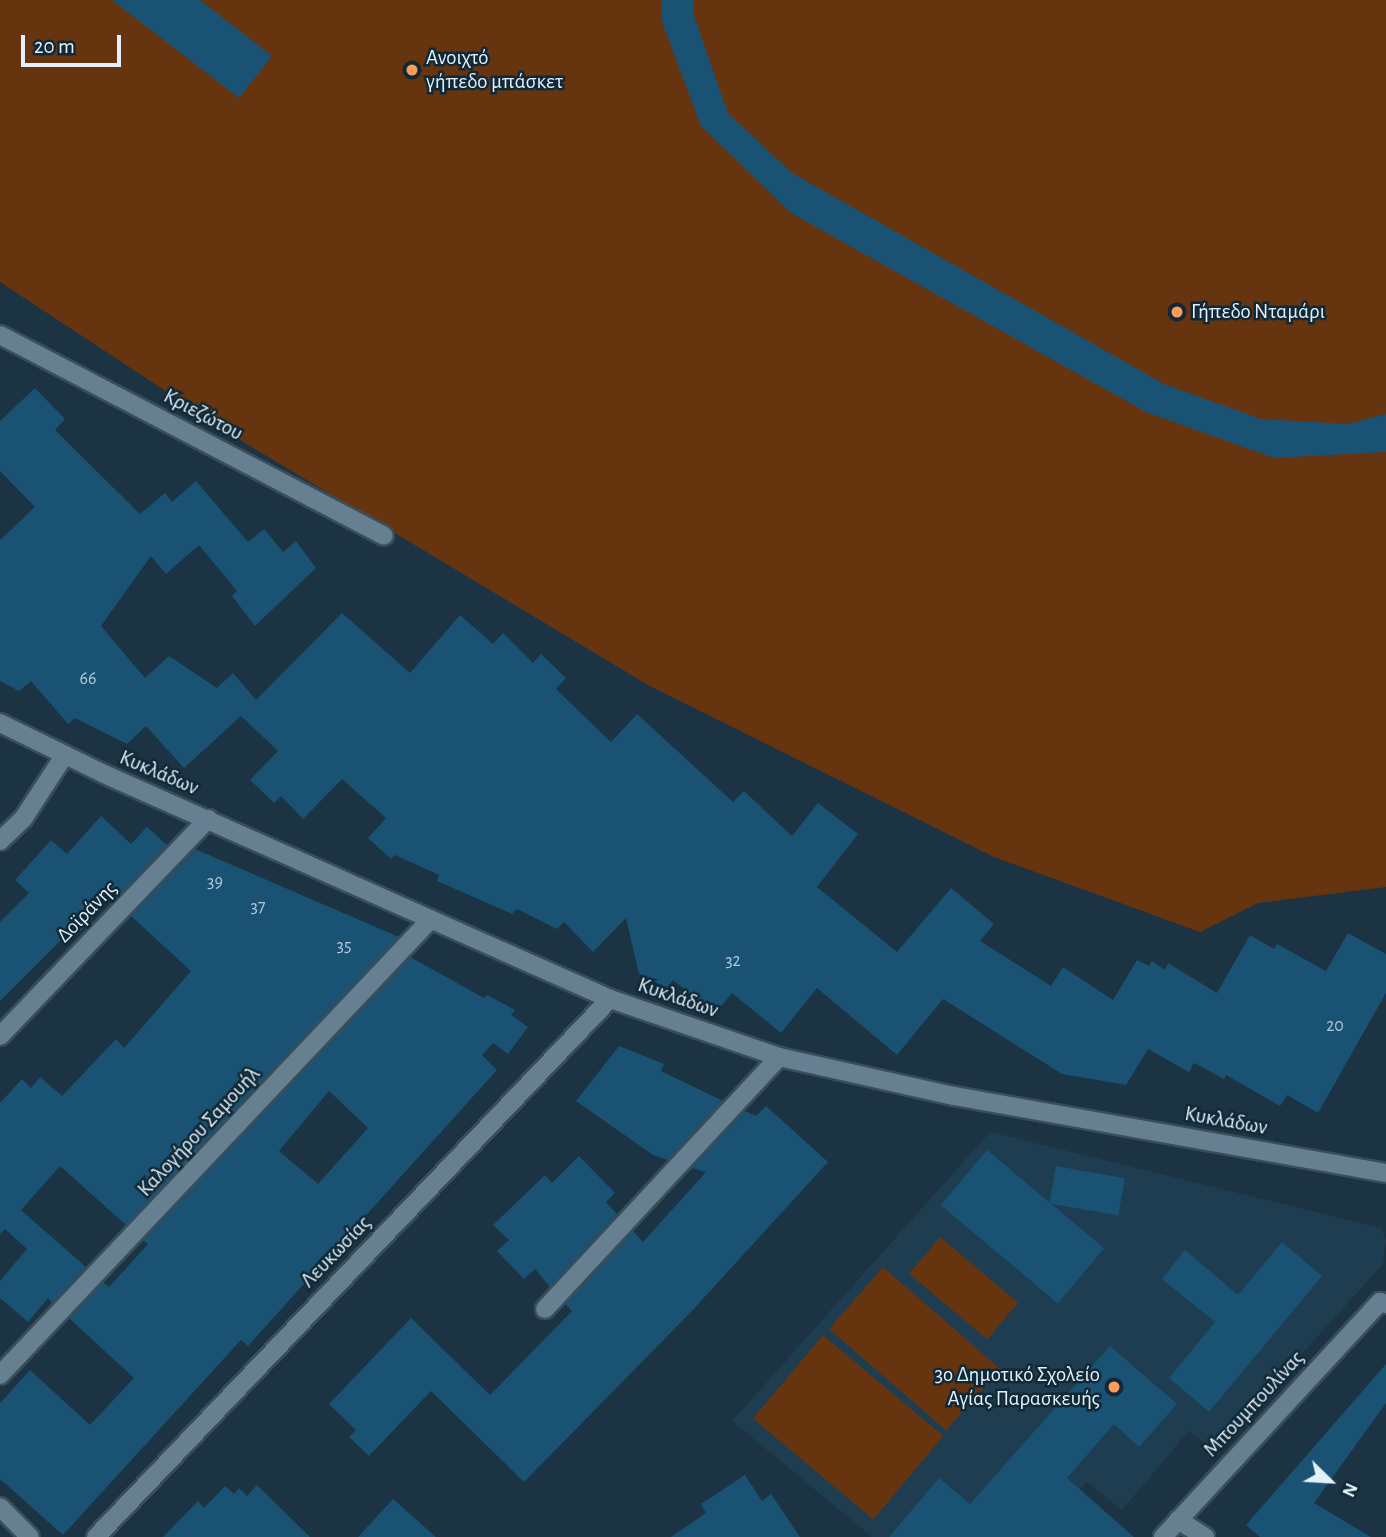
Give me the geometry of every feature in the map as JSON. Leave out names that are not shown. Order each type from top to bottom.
[{"type":"street","name":"Κριεζώτου","points":[[0,335],[384,536]]},
{"type":"street","name":"Κυκλάδων","points":[[0,723],[64,756],[610,999],[779,1057],[954,1096],[1386,1173]]},
{"type":"street","points":[[0,841],[23,819],[64,756]]},
{"type":"street","name":"Δοϊράνης","points":[[0,1036],[208,819]]},
{"type":"street","name":"Καλογήρου Σαμουήλ","points":[[0,1376],[431,919]]},
{"type":"street","name":"Λευκωσίας","points":[[96,1537],[610,999]]},
{"type":"street","points":[[545,1309],[779,1057]]},
{"type":"street","name":"Μπουμπουλίνας","points":[[1163,1537],[1383,1303]]},
{"type":"street","points":[[0,1507],[30,1537]]},
{"type":"street","points":[[1178,1520],[1205,1537]]},
{"type":"shaded area","points":[[0,0],[1386,0],[1386,887],[1258,903],[1200,932],[994,857],[648,685],[240,440],[0,282]]},
{"type":"shaded area","points":[[990,1132],[1381,1228],[1386,1240],[1383,1264],[1214,1451],[1189,1431],[1122,1510],[1087,1482],[1036,1537],[872,1537],[732,1421]]},
{"type":"shaded area","points":[[940,1237],[1018,1303],[987,1339],[909,1274]]},
{"type":"shaded area","points":[[883,1267],[1000,1369],[946,1431],[829,1329]]},
{"type":"shaded area","points":[[823,1335],[943,1436],[873,1519],[753,1418]]},
{"type":"building","points":[[112,0],[200,0],[272,56],[239,98]]},
{"type":"building","points":[[661,0],[694,0],[694,16],[728,113],[792,173],[1164,384],[1261,419],[1347,424],[1386,414],[1386,452],[1274,458],[1146,412],[791,213],[701,126],[662,22]]},
{"type":"building","points":[[35,388],[65,419],[55,430],[140,514],[165,493],[172,502],[196,481],[248,542],[264,529],[283,552],[296,541],[316,568],[255,626],[232,596],[237,591],[199,545],[166,574],[151,556],[101,626],[145,678],[169,656],[217,688],[233,673],[256,700],[342,613],[410,673],[460,615],[493,644],[503,633],[533,663],[541,654],[566,678],[556,689],[611,742],[637,714],[733,802],[744,791],[792,836],[818,803],[858,834],[817,887],[897,952],[951,888],[994,924],[980,941],[1051,986],[1063,967],[1113,1000],[1137,960],[1149,966],[1152,961],[1165,970],[1168,963],[1217,993],[1250,935],[1274,949],[1277,944],[1326,971],[1348,933],[1386,954],[1386,993],[1318,1113],[1287,1095],[1280,1106],[1226,1075],[1224,1079],[1194,1063],[1189,1072],[1148,1049],[1126,1085],[1062,1074],[943,999],[897,1055],[817,988],[781,1033],[732,993],[715,1014],[673,980],[667,988],[639,974],[626,918],[593,952],[564,922],[557,929],[517,909],[512,914],[437,881],[439,875],[395,855],[391,859],[368,838],[386,818],[342,779],[303,819],[281,796],[274,803],[250,780],[278,751],[241,716],[184,768],[146,726],[127,744],[75,718],[68,724],[31,681],[19,691],[0,681],[0,540],[35,507],[0,471],[0,421]]},
{"type":"building","points":[[101,816],[131,844],[147,827],[167,845],[114,901],[110,897],[77,935],[71,930],[0,1001],[0,922],[29,893],[15,880],[51,840],[67,854]]},
{"type":"building","points":[[195,849],[399,937],[126,1225],[60,1166],[21,1210],[86,1267],[52,1303],[48,1298],[28,1322],[0,1298],[0,1281],[27,1249],[5,1229],[0,1234],[0,1103],[22,1079],[31,1088],[40,1077],[62,1096],[116,1039],[124,1048],[191,971],[131,916]]},
{"type":"building","points":[[410,957],[484,998],[487,995],[515,1010],[511,1015],[528,1027],[508,1054],[493,1043],[482,1055],[497,1070],[248,1346],[241,1340],[63,1535],[0,1479],[0,1403],[30,1370],[90,1425],[134,1378],[69,1318],[103,1282],[109,1287],[148,1244],[143,1240]],"holes":[[[329,1091],[368,1128],[318,1184],[279,1151]]]},
{"type":"building","points":[[619,1046],[664,1064],[661,1071],[723,1101],[668,1160],[653,1155],[576,1101]]},
{"type":"building","points":[[766,1106],[828,1162],[690,1313],[524,1482],[431,1391],[369,1456],[349,1437],[356,1430],[329,1404],[411,1318],[490,1395],[572,1311],[565,1304],[633,1231],[643,1242],[706,1172],[692,1168],[745,1111],[756,1116]]},
{"type":"building","points":[[987,1150],[1104,1248],[1058,1304],[941,1205]]},
{"type":"building","points":[[579,1156],[615,1193],[606,1202],[617,1214],[550,1287],[535,1269],[524,1279],[497,1251],[509,1240],[493,1225],[545,1175],[552,1183]]},
{"type":"building","points":[[1056,1166],[1125,1178],[1118,1216],[1049,1203]]},
{"type":"building","points":[[1282,1242],[1322,1276],[1209,1412],[1169,1378],[1215,1322],[1162,1279],[1185,1250],[1238,1295]]},
{"type":"building","points":[[1110,1346],[1177,1404],[1139,1447],[1114,1424],[1067,1478],[1134,1537],[889,1537],[939,1478],[970,1504]]},
{"type":"building","points":[[1386,1364],[1386,1403],[1314,1503],[1371,1537],[1260,1537],[1246,1525]]},
{"type":"building","points":[[745,1475],[762,1501],[771,1494],[800,1537],[671,1537],[706,1513],[701,1504]]},
{"type":"building","points":[[257,1485],[310,1537],[163,1537],[198,1501],[204,1508],[225,1486],[234,1494],[239,1488],[247,1496]]},
{"type":"building","points":[[393,1499],[436,1537],[358,1537]]},
{"type":"place","name":"Ανοιχτό γήπεδο μπάσκετ","points":[[412,70]]},
{"type":"place","name":"Γήπεδο Νταμάρι","points":[[1177,312]]},
{"type":"place","name":"3ο Δημοτικό Σχολείο Αγίας Παρασκευής","points":[[1114,1387]]}]
